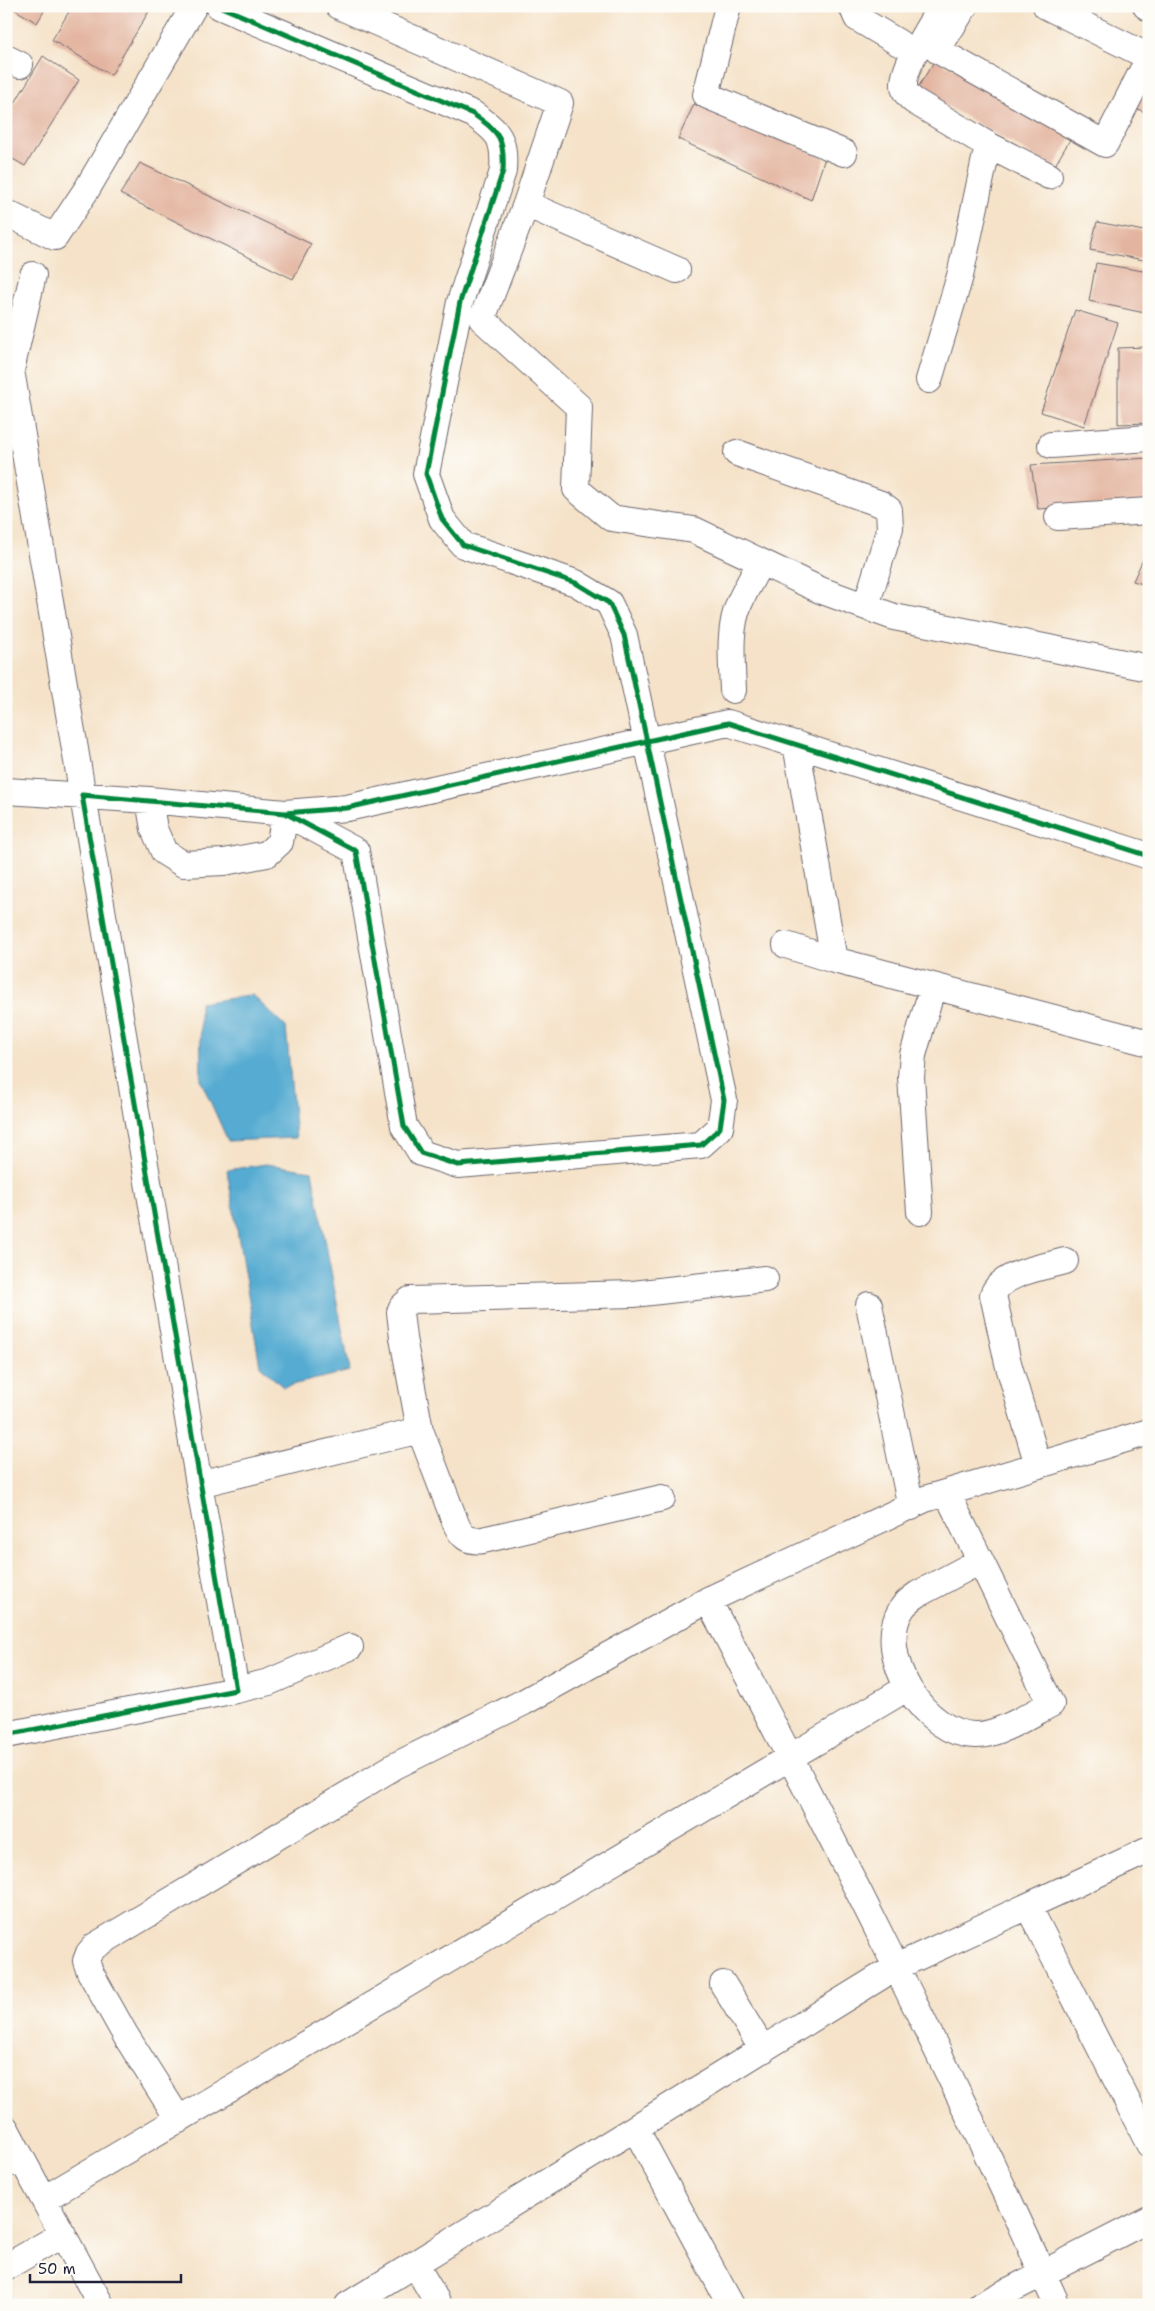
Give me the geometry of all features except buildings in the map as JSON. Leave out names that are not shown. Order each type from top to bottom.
[{"type":"street","points":[[6,213],[55,236],[87,189],[194,6]]},
{"type":"street","points":[[218,6],[473,114],[493,128],[501,140],[504,158],[503,171],[460,302],[426,474],[442,519],[463,545],[576,583],[609,603],[624,636],[724,1100],[720,1128],[701,1145],[458,1165],[421,1153],[404,1126],[356,851],[285,813]]},
{"type":"street","points":[[339,6],[560,103],[526,204],[482,319],[579,407],[576,489],[611,518],[694,530],[820,590],[894,616],[1149,668]]},
{"type":"street","points":[[728,6],[706,95],[844,154]]},
{"type":"street","points":[[852,6],[854,14],[860,20],[899,43]]},
{"type":"street","points":[[941,6],[907,68],[904,89],[914,101],[988,144],[1049,176]]},
{"type":"street","points":[[965,6],[937,50],[1105,144],[1149,58],[1046,6]]},
{"type":"street","points":[[929,380],[960,276],[988,144]]},
{"type":"street","points":[[526,204],[677,270]]},
{"type":"street","points":[[33,275],[11,370],[199,1484],[236,1690]]},
{"type":"street","points":[[1051,444],[1149,438]]},
{"type":"street","points":[[737,453],[881,504],[889,510],[890,528],[866,606]]},
{"type":"street","points":[[1058,517],[1149,511]]},
{"type":"street","points":[[733,690],[732,642],[734,620],[738,605],[760,562]]},
{"type":"street","points":[[6,792],[149,800],[285,813],[347,808],[728,723],[1149,856]]},
{"type":"street","points":[[796,744],[834,960]]},
{"type":"street","points":[[149,800],[154,828],[164,852],[183,864],[224,862],[267,854],[280,842],[285,813]]},
{"type":"street","points":[[786,945],[834,960],[1149,1043]]},
{"type":"street","points":[[920,1212],[910,1077],[913,1055],[933,986]]},
{"type":"street","points":[[1038,1465],[1008,1362],[993,1295],[996,1286],[1010,1277],[1065,1261]]},
{"type":"street","points":[[662,1498],[492,1538],[476,1541],[468,1540],[461,1534],[456,1524],[420,1430],[403,1338],[400,1312],[402,1306],[410,1300],[633,1294],[765,1279]]},
{"type":"street","points":[[869,1305],[911,1507]]},
{"type":"street","points":[[199,1484],[420,1430]]},
{"type":"street","points":[[179,2120],[126,2036],[90,1972],[86,1961],[94,1946],[395,1766],[524,1702],[708,1600],[911,1507],[924,1499],[1149,1432]]},
{"type":"street","points":[[947,1493],[1051,1704],[992,1732],[977,1736],[945,1728],[927,1713],[907,1688],[896,1655],[896,1622],[901,1609],[918,1594],[980,1561]]},
{"type":"street","points":[[708,1600],[792,1758],[896,1967],[1057,2305]]},
{"type":"street","points":[[6,1735],[269,1682],[350,1648]]},
{"type":"street","points":[[44,2199],[792,1758],[907,1688]]},
{"type":"street","points":[[348,2305],[896,1967],[1149,1850]]},
{"type":"street","points":[[1028,1906],[1149,2144]]},
{"type":"street","points":[[724,1984],[763,2050]]},
{"type":"street","points":[[635,2128],[731,2305]]},
{"type":"street","points":[[6,2130],[14,2162],[44,2199],[101,2305]]},
{"type":"street","points":[[980,2305],[1149,2219]]},
{"type":"street","points":[[6,2267],[63,2234]]},
{"type":"street","points":[[415,2264],[439,2305]]},
{"type":"water","points":[[252,995],[286,1027],[296,1138],[228,1141],[201,1081],[200,1003]]},
{"type":"water","points":[[266,1164],[312,1171],[350,1371],[283,1387],[260,1366],[227,1170]]},
{"type":"cycle path","points":[[219,6],[473,114],[494,131],[501,143],[503,171],[460,302],[426,474],[442,519],[463,545],[576,583],[609,603],[624,635],[724,1100],[720,1128],[701,1145],[458,1165],[421,1153],[404,1126],[356,851],[287,814]]},
{"type":"cycle path","points":[[6,1735],[236,1690],[82,795],[285,813],[347,808],[728,723],[1149,856]]}]
